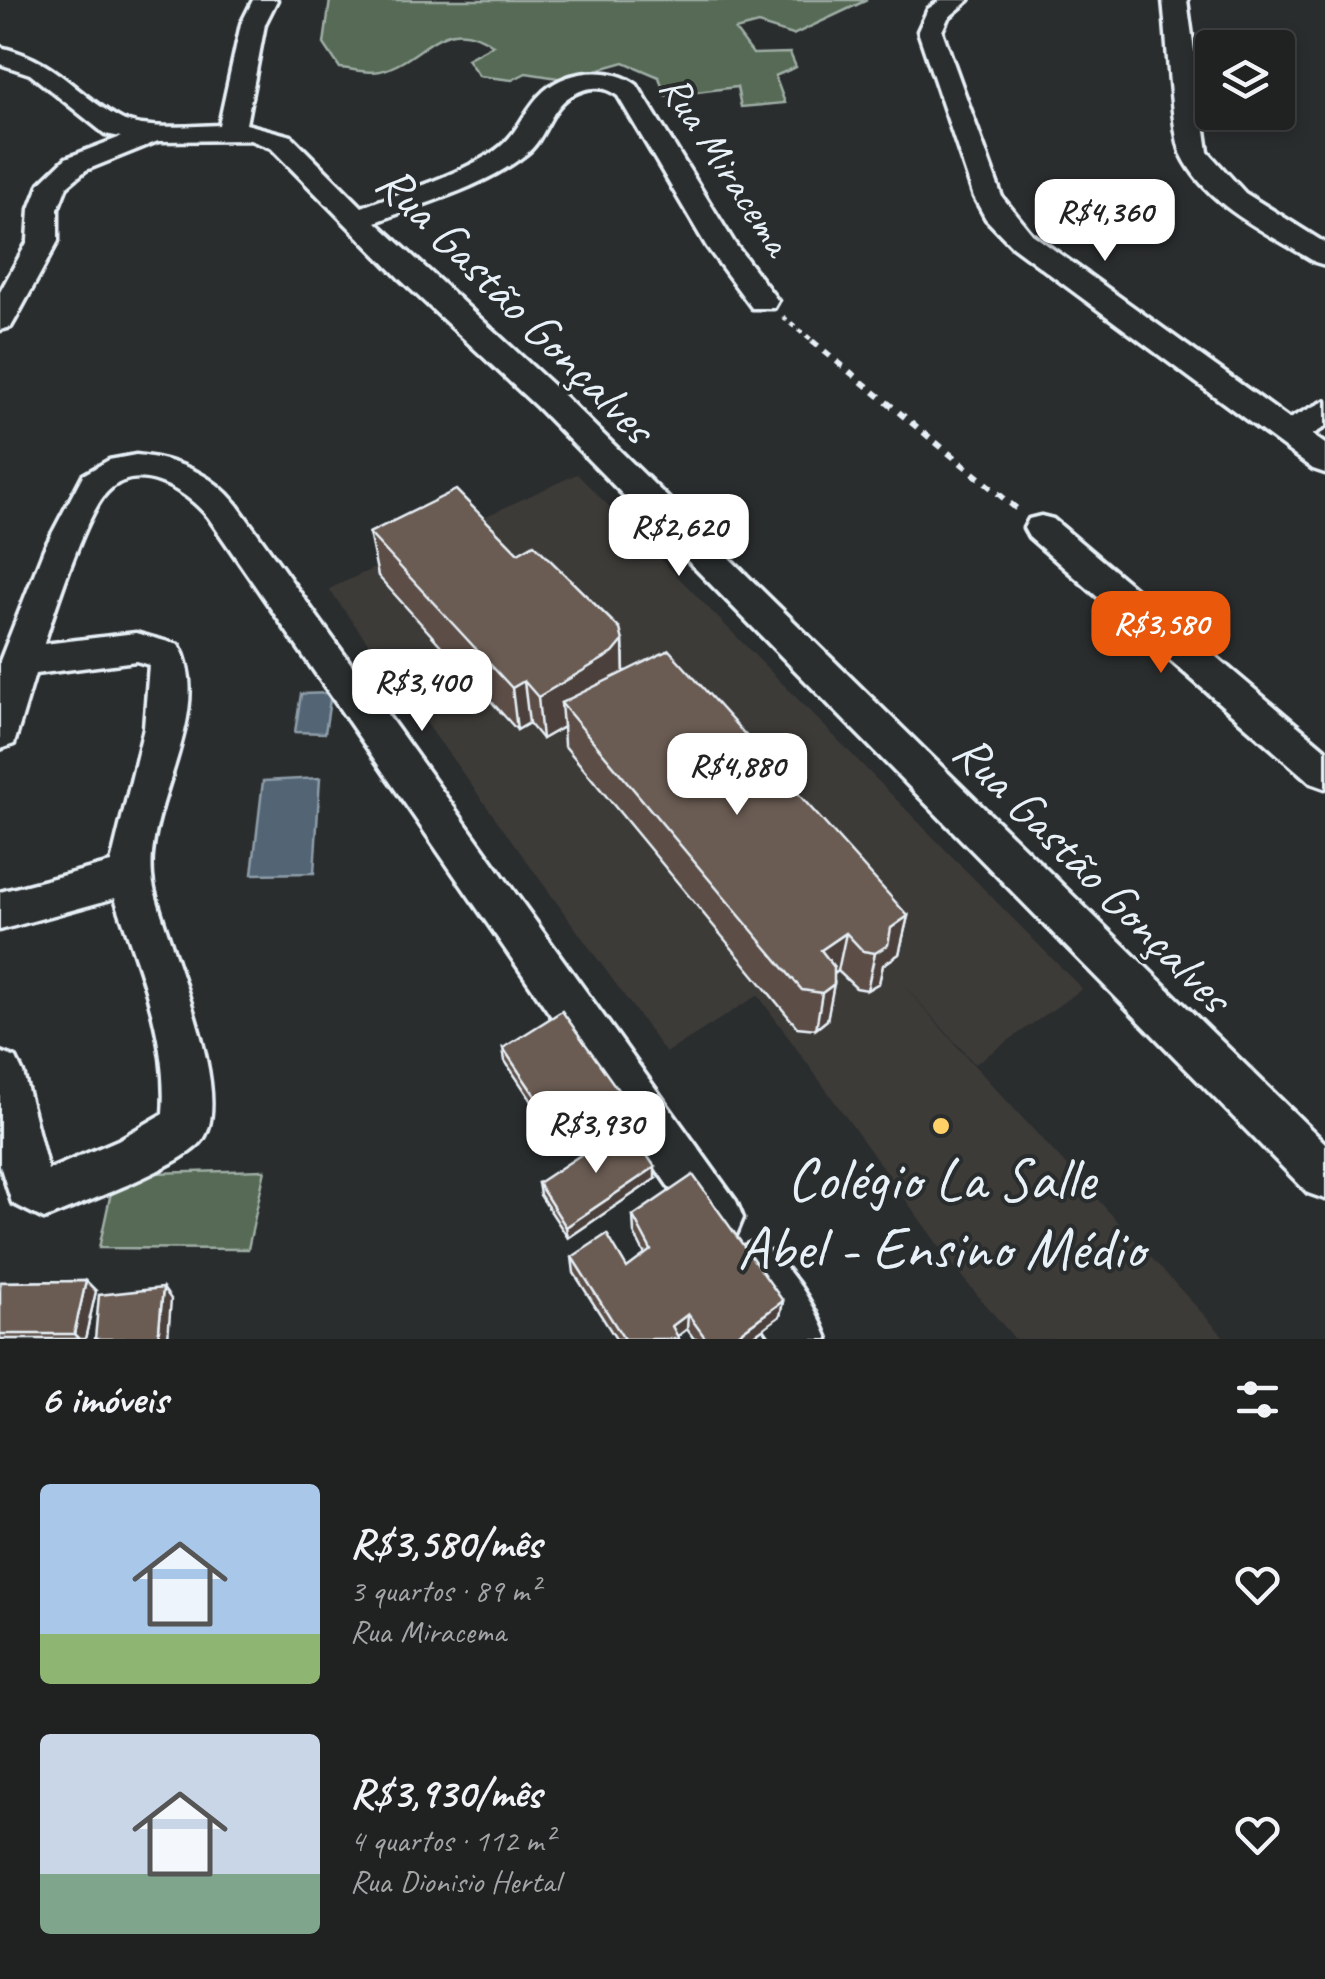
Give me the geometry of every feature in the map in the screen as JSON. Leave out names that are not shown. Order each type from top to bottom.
[{"type":"street","points":[[230,135],[254,24],[265,0]]},
{"type":"street","points":[[956,0],[937,14],[930,31],[996,214],[1022,240],[1325,461]]},
{"type":"street","points":[[1175,0],[1194,152],[1225,191],[1325,256]]},
{"type":"street","name":"Rua Gastão Gonçalves","points":[[0,55],[39,68],[114,128],[152,134],[252,132],[281,142],[411,274],[548,400],[1325,1176]]},
{"type":"street","name":"Rua Miracema","points":[[360,218],[503,158],[532,135],[554,94],[575,84],[607,80],[628,91],[722,246],[763,301]]},
{"type":"street","points":[[0,320],[43,241],[44,209],[54,183],[76,164],[152,134]]},
{"type":"street","points":[[1288,434],[1325,412]]},
{"type":"street","points":[[0,732],[18,662],[63,545],[92,486],[104,476],[134,467],[167,471],[210,496],[803,1339]]},
{"type":"street","points":[[1042,528],[1325,772]]},
{"type":"street","points":[[0,1073],[29,1186],[44,1195],[107,1172],[154,1148],[185,1126],[188,1109],[183,1066],[158,957],[130,876],[163,726],[171,666],[166,654],[136,647],[18,662]]},
{"type":"street","points":[[0,911],[130,876]]},
{"type":"path","points":[[763,301],[1042,528]]},
{"type":"shaded area","points":[[577,474],[1082,989],[975,1064],[899,980],[970,1061],[1226,1339],[1015,1339],[957,1271],[758,995],[666,1053],[329,589]]},
{"type":"green space","points":[[330,0],[867,0],[793,35],[758,24],[735,30],[753,54],[790,53],[796,67],[775,76],[785,103],[741,107],[737,87],[665,96],[659,77],[624,62],[564,79],[526,73],[512,80],[479,76],[467,59],[493,45],[476,35],[460,32],[434,41],[380,71],[340,68],[324,44]]},
{"type":"green space","points":[[265,1170],[248,1249],[99,1248],[115,1174]]},
{"type":"water","points":[[331,693],[325,733],[295,732],[301,694]]},
{"type":"water","points":[[320,778],[314,873],[252,874],[263,781]]},
{"type":"building","points":[[456,490],[518,553],[534,544],[620,629],[623,641],[613,653],[538,697],[524,681],[512,688],[369,533]]},
{"type":"building","points":[[669,650],[908,916],[891,928],[888,945],[875,953],[863,951],[846,933],[821,950],[834,967],[834,984],[822,993],[802,990],[561,703]]},
{"type":"building","points":[[562,1011],[623,1097],[562,1136],[503,1048]]},
{"type":"building","points":[[626,1125],[655,1167],[566,1227],[538,1183]]},
{"type":"building","points":[[693,1175],[783,1301],[731,1339],[706,1339],[688,1314],[672,1326],[679,1339],[624,1339],[572,1257],[607,1234],[627,1268],[651,1250],[633,1216]]},
{"type":"building","points":[[86,1281],[74,1334],[0,1334],[0,1282]]},
{"type":"building","points":[[163,1288],[158,1339],[95,1339],[99,1295]]},
{"type":"place","name":"Colégio La Salle Abel - Ensino Médio","points":[[941,1126]]}]
